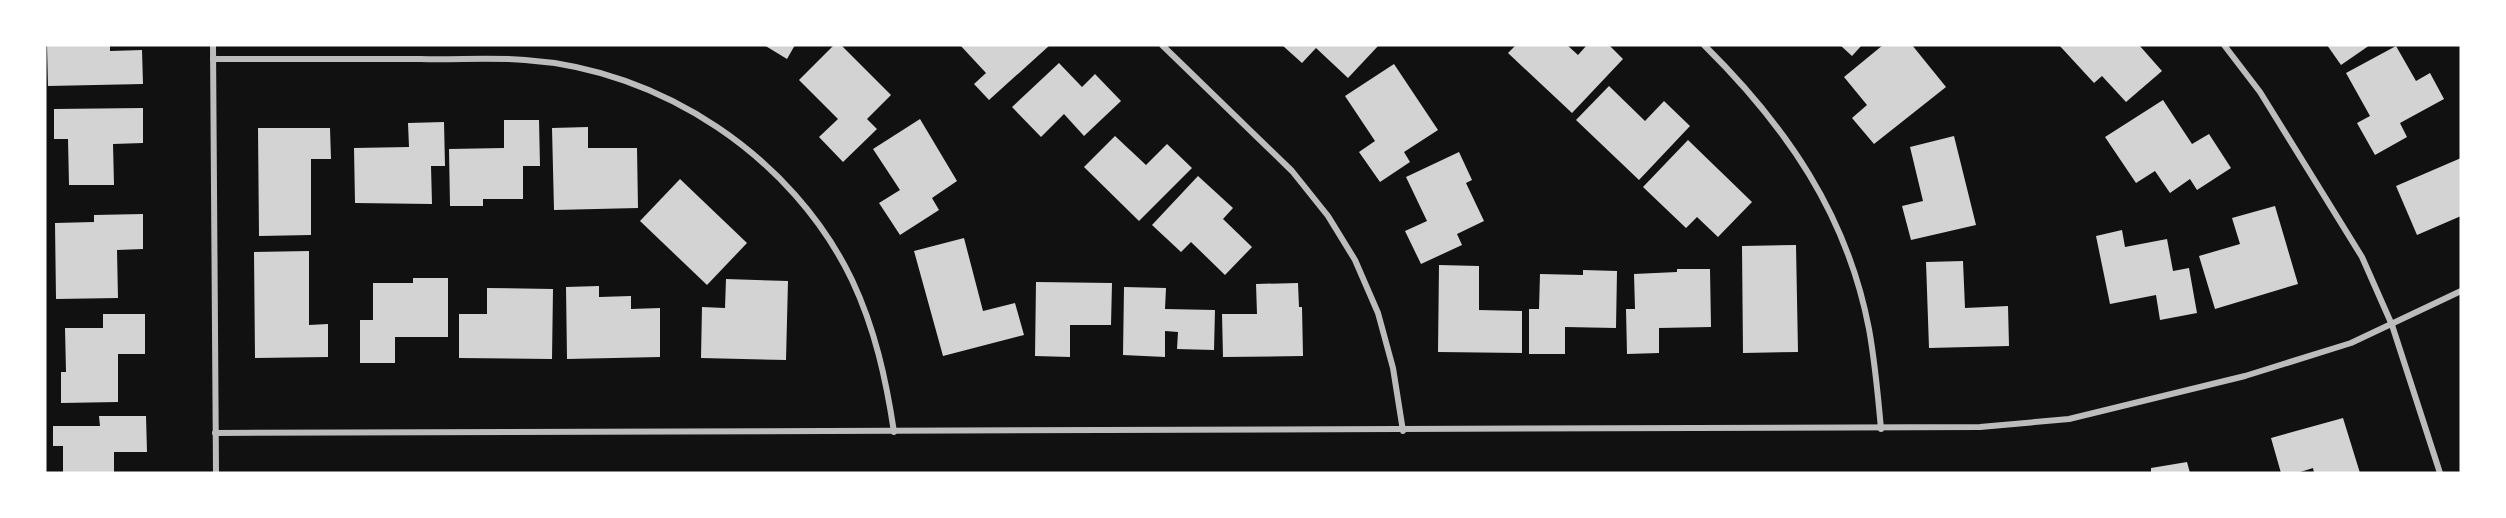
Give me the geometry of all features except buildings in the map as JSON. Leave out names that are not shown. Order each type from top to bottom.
[{"type":"street","points":[[213,45],[216,473]]},
{"type":"street","points":[[1162,45],[1292,171],[1328,216],[1355,260],[1378,313],[1393,368],[1403,430]]},
{"type":"street","points":[[1704,45],[1733,74],[1780,128],[1817,187],[1840,235],[1855,276],[1869,327],[1876,370],[1881,429]]},
{"type":"street","points":[[2224,45],[2260,92],[2362,257],[2392,325],[2440,473]]},
{"type":"street","points":[[213,59],[525,60],[580,68],[627,81],[684,106],[737,141],[771,170],[819,226],[851,279],[875,337],[887,385],[894,432]]},
{"type":"street","points":[[215,433],[1980,427],[2069,419],[2245,376],[2351,343],[2461,291]]}]
